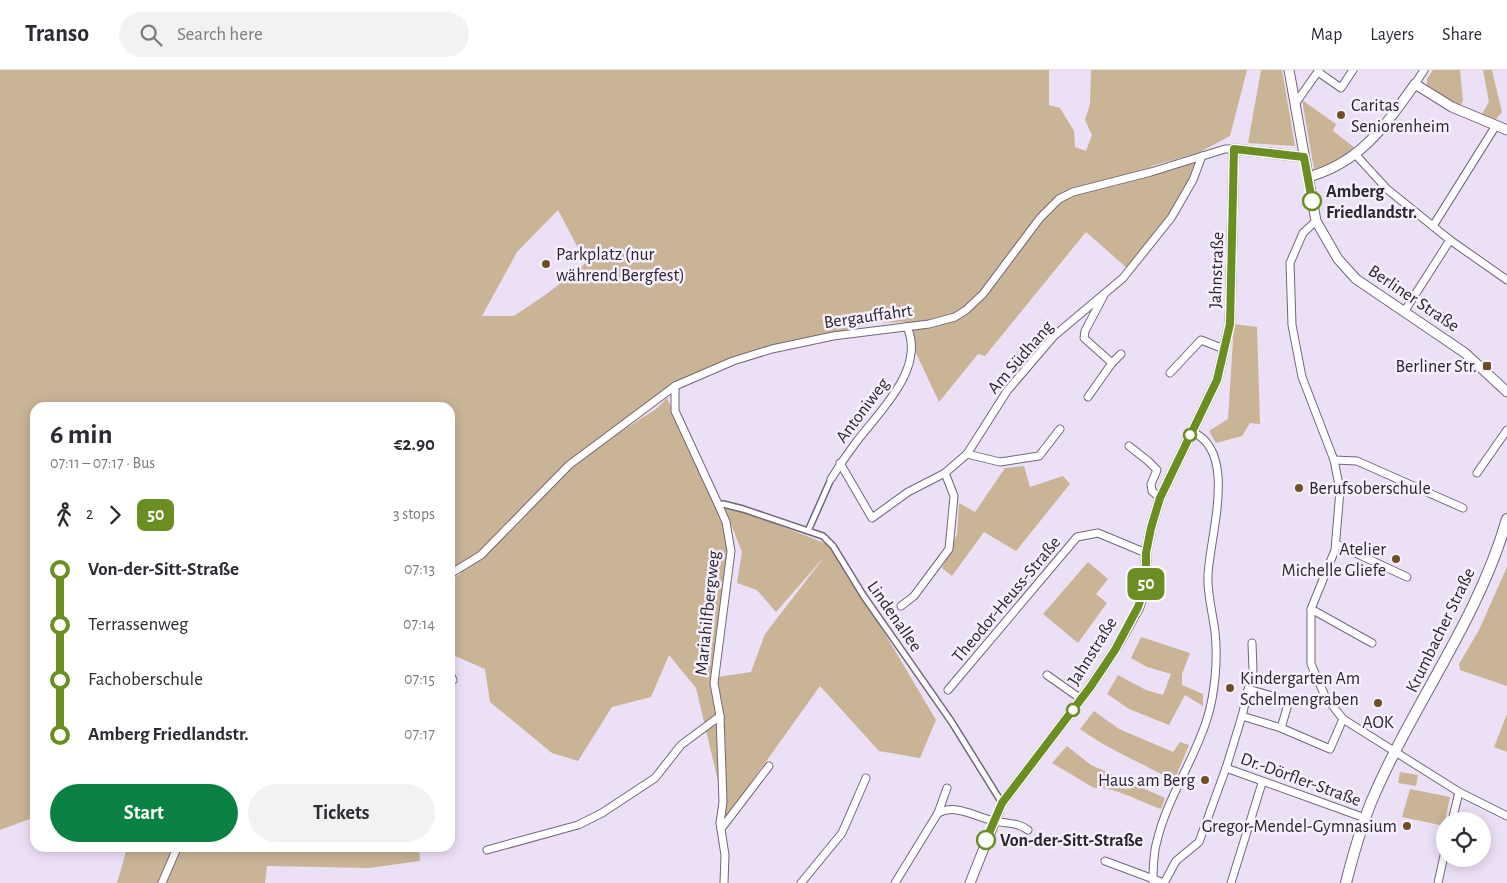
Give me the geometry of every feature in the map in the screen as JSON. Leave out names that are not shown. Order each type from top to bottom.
[{"type":"main road","name":"Krumbacher Straße","points":[[1346,883],[1365,818],[1395,753],[1472,605],[1500,545],[1507,519]]},
{"type":"street","name":"Berliner Straße","points":[[1288,70],[1296,104],[1316,221],[1328,244],[1351,274],[1464,353],[1507,392]]},
{"type":"street","points":[[1296,104],[1318,71],[1341,88],[1353,70]]},
{"type":"street","points":[[1308,177],[1322,173],[1355,154],[1374,139],[1386,126],[1424,70]]},
{"type":"street","points":[[1414,84],[1452,107],[1495,127],[1507,130]]},
{"type":"street","points":[[1433,226],[1495,127]]},
{"type":"street","name":"Bergauffahrt","points":[[455,571],[481,554],[569,465],[676,386],[733,361],[772,349],[833,336],[941,322],[966,310],[983,294],[1040,218],[1059,200],[1073,192],[1138,176],[1225,149],[1304,157]]},
{"type":"street","name":"Jahnstraße","points":[[970,883],[993,821],[1002,803],[1081,699],[1115,650],[1138,607],[1146,584],[1146,553],[1160,498],[1217,380],[1230,324],[1234,149]]},
{"type":"street","points":[[1355,154],[1387,189],[1450,240],[1507,280]]},
{"type":"street","name":"Am Südhang","points":[[840,463],[872,518],[908,492],[946,473],[967,454],[1007,391],[1054,336],[1123,278],[1171,218],[1193,180],[1202,156]]},
{"type":"street","points":[[1316,221],[1303,233],[1290,264],[1292,325],[1302,377],[1334,460],[1340,490],[1336,544],[1311,609],[1311,664],[1325,696],[1343,719],[1459,792],[1507,816]]},
{"type":"street","points":[[1404,312],[1450,240]]},
{"type":"street","name":"Am Südhang","points":[[1107,290],[1085,331],[1084,338],[1112,363]]},
{"type":"street","name":"Antoniweg","points":[[831,479],[840,463],[897,392],[911,356],[912,338],[907,327]]},
{"type":"street","points":[[1170,373],[1201,340],[1224,349]]},
{"type":"street","points":[[1088,397],[1120,354]]},
{"type":"street","name":"Mariahilfbergweg","points":[[676,386],[675,411],[720,506],[726,522],[732,551],[714,682],[720,716],[723,802],[721,829],[725,855],[724,883]]},
{"type":"street","points":[[967,454],[1000,462],[1040,456],[1060,429]]},
{"type":"street","points":[[1477,473],[1507,430]]},
{"type":"street","points":[[1153,881],[1156,842],[1177,785],[1207,718],[1215,658],[1215,635],[1207,577],[1220,485],[1213,452],[1200,435],[1192,432]]},
{"type":"street","points":[[1129,446],[1157,470],[1151,484],[1152,491],[1160,498]]},
{"type":"street","points":[[1334,460],[1357,461],[1463,508]]},
{"type":"street","points":[[901,606],[914,596],[948,549],[954,496],[946,473]]},
{"type":"street","points":[[808,531],[831,479]]},
{"type":"street","name":"Lindenallee","points":[[720,506],[723,504],[743,509],[823,536],[833,546],[863,595],[951,722],[1002,803]]},
{"type":"street","name":"Theodor-Heuss-Straße","points":[[948,690],[1077,537],[1098,532],[1146,553]]},
{"type":"street","points":[[1336,544],[1406,577]]},
{"type":"street","points":[[1311,609],[1372,643]]},
{"type":"street","points":[[1105,861],[1153,881],[1164,883],[1176,861],[1198,842],[1226,768],[1242,716],[1254,661],[1252,642]]},
{"type":"street","points":[[1047,675],[1081,699]]},
{"type":"street","points":[[1248,689],[1289,701],[1281,728]]},
{"type":"street","points":[[487,850],[578,825],[602,813],[655,778],[681,745],[720,716]]},
{"type":"street","points":[[1242,716],[1281,728],[1330,749],[1343,719]]},
{"type":"street","points":[[721,829],[769,766]]},
{"type":"street","name":"Dr.-Dörfler-Straße","points":[[1226,768],[1262,783],[1325,802],[1365,818]]},
{"type":"street","points":[[801,883],[842,833],[866,778]]},
{"type":"street","points":[[1231,883],[1262,783]]},
{"type":"street","points":[[896,883],[938,813],[947,788]]},
{"type":"street","points":[[1454,812],[1459,792]]},
{"type":"street","points":[[938,813],[945,810],[964,811],[993,821],[1020,824],[1028,830]]},
{"type":"street","points":[[162,883],[175,852]]},
{"type":"street","points":[[1438,883],[1442,867]]},
{"type":"shaded area","points":[[0,70],[1049,70],[1049,105],[1060,108],[1074,131],[1075,147],[1086,151],[1092,135],[1085,120],[1090,104],[1091,70],[1247,70],[1230,136],[1198,153],[1151,166],[1151,172],[1074,191],[1117,185],[1197,161],[1176,204],[1127,268],[1086,232],[985,356],[978,354],[939,402],[916,353],[905,322],[873,323],[736,357],[672,385],[578,459],[656,409],[667,398],[734,549],[718,677],[751,672],[765,634],[825,556],[776,612],[757,590],[737,583],[742,552],[723,504],[833,546],[936,720],[920,758],[879,751],[820,686],[725,819],[723,802],[696,688],[669,655],[651,697],[612,707],[578,761],[552,753],[490,702],[485,669],[455,656],[455,577],[461,574],[455,567],[455,402],[30,402],[30,819],[0,830]],"holes":[[[558,210],[586,263],[548,293],[514,316],[482,316],[517,252]]]},
{"type":"shaded area","points":[[1261,70],[1282,70],[1295,146],[1248,143]]},
{"type":"shaded area","points":[[1433,70],[1460,70],[1463,101],[1460,106],[1427,85],[1427,79]]},
{"type":"shaded area","points":[[1483,70],[1492,70],[1502,112],[1496,119],[1482,114],[1489,102]]},
{"type":"shaded area","points":[[1302,100],[1336,124],[1333,131],[1355,148],[1332,163],[1314,169]]},
{"type":"shaded area","points":[[1234,324],[1257,327],[1260,424],[1250,423],[1242,436],[1216,443],[1209,431],[1228,419]]},
{"type":"shaded area","points":[[1024,466],[1030,487],[1063,476],[1070,484],[1016,551],[984,532],[952,576],[942,568],[957,534],[959,503],[975,512],[1005,468]]},
{"type":"shaded area","points":[[1088,562],[1108,579],[1096,594],[1107,603],[1078,643],[1043,614]]},
{"type":"shaded area","points":[[1507,567],[1507,686],[1460,670],[1459,664],[1479,630]]},
{"type":"shaded area","points":[[1141,637],[1190,653],[1182,674],[1182,685],[1203,694],[1203,706],[1185,695],[1169,725],[1129,709],[1107,694],[1118,675],[1146,690],[1163,695],[1171,674],[1147,667],[1131,658]]},
{"type":"shaded area","points":[[1094,711],[1119,729],[1173,752],[1180,742],[1189,745],[1174,781],[1114,750],[1080,729]]},
{"type":"shaded area","points":[[1507,714],[1507,752],[1494,747]]},
{"type":"shaded area","points":[[1067,746],[1091,765],[1165,798],[1161,809],[1109,789],[1094,788],[1052,763]]},
{"type":"shaded area","points":[[1400,772],[1418,775],[1416,786],[1398,783]]},
{"type":"shaded area","points":[[1410,789],[1450,797],[1447,812],[1436,812],[1436,824],[1402,817]]},
{"type":"shaded area","points":[[126,852],[419,852],[420,861],[369,868],[267,866],[265,883],[117,883]]},
{"type":"bus line","name":"50","points":[[986,840],[1002,803],[1091,686],[1123,638],[1138,607],[1146,584],[1146,553],[1160,498],[1217,380],[1230,324],[1233,273],[1234,149],[1304,157],[1312,201]]},
{"type":"place","name":"Caritas Seniorenheim","points":[[1341,115]]},
{"type":"place","name":"Amberg Friedlandstr.","points":[[1312,201]]},
{"type":"place","name":"Parkplatz (nur während Bergfest)","points":[[546,264]]},
{"type":"place","name":"Berliner Str.","points":[[1487,366]]},
{"type":"place","name":"Berufsoberschule","points":[[1299,488]]},
{"type":"place","name":"Atelier Michelle Gliefe","points":[[1396,559]]},
{"type":"place","name":"Kindergarten Am Schelmengraben","points":[[1230,688]]},
{"type":"place","name":"AOK","points":[[1378,703]]},
{"type":"place","name":"Haus am Berg","points":[[1205,780]]},
{"type":"place","name":"Gregor-Mendel-Gymnasium","points":[[1407,826]]},
{"type":"place","name":"Von-der-Sitt-Straße","points":[[986,840]]}]
